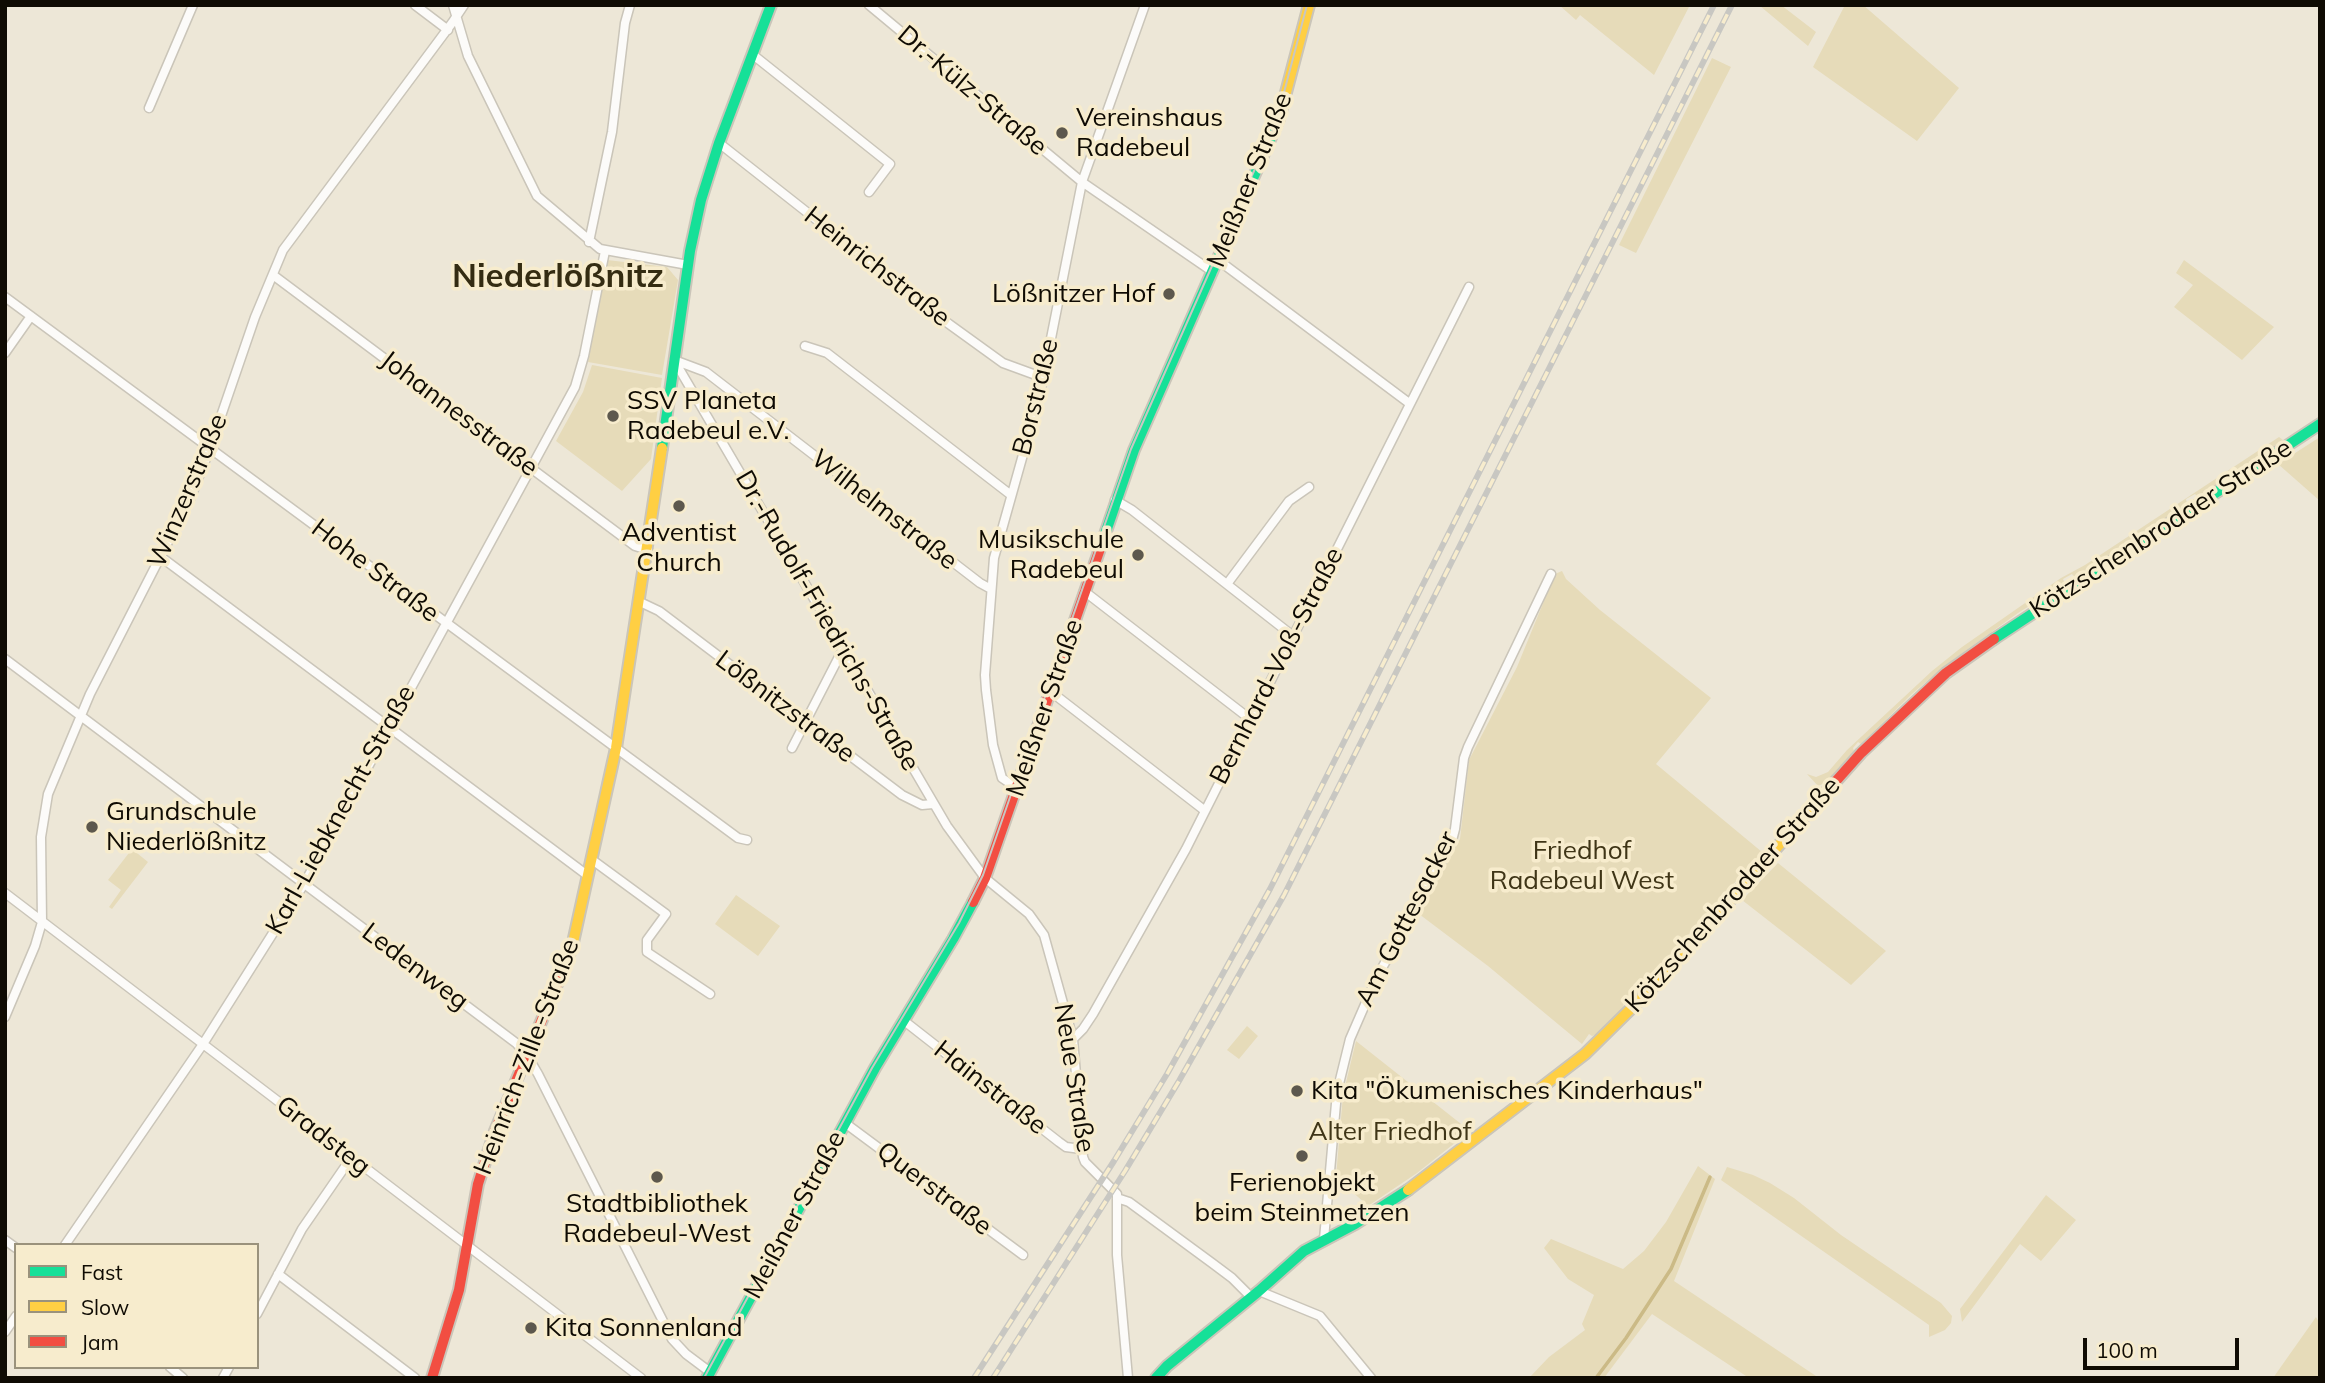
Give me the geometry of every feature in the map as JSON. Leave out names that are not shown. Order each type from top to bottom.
[{"type":"street","points":[[149,108],[193,5]]},
{"type":"street","points":[[415,5],[448,30]]},
{"type":"street","points":[[453,5],[468,56],[537,196],[589,242],[605,251],[688,265],[701,200],[719,143],[771,5]]},
{"type":"street","name":"Winzerstraße","points":[[5,1017],[35,946],[42,922],[41,837],[46,803],[81,717],[187,505],[210,448],[255,317],[273,275],[289,241],[464,5]]},
{"type":"street","points":[[589,242],[612,132],[625,23],[630,5]]},
{"type":"street","name":"Dr.-Külz-Straße","points":[[869,5],[1082,182],[1213,272]]},
{"type":"street","name":"Borstraße","points":[[1017,788],[1002,778],[993,745],[985,675],[996,547],[1044,378],[1082,182],[1145,5]]},
{"type":"street","name":"Meißner Straße","points":[[709,1375],[845,1123],[903,1020],[959,929],[985,878],[1133,450],[1279,121],[1309,5]]},
{"type":"street","points":[[752,54],[890,164],[869,192]]},
{"type":"street","name":"Heinrichstraße","points":[[719,143],[949,324],[1003,363],[1044,378]]},
{"type":"street","name":"Karl-Liebknecht-Straße","points":[[66,1243],[203,1044],[304,884],[575,387],[584,356],[605,251]]},
{"type":"street","points":[[1218,260],[1409,403]]},
{"type":"street","name":"Heinrich-Zille-Straße","points":[[432,1378],[459,1290],[476,1193],[495,1131],[572,947],[616,748],[648,550],[688,265]]},
{"type":"street","name":"Johannesstraße","points":[[273,275],[635,546],[648,550]]},
{"type":"street","name":"Bernhard-Voß-Straße","points":[[1073,1039],[1093,1014],[1167,883],[1469,287]]},
{"type":"street","name":"Hohe Straße","points":[[5,297],[738,838],[747,840]]},
{"type":"street","points":[[5,353],[31,316]]},
{"type":"street","points":[[805,346],[827,353],[1011,495]]},
{"type":"street","name":"Wilhelmstraße","points":[[674,360],[706,372],[979,583],[991,589]]},
{"type":"street","name":"Dr.-Rudolf-Friedrichs-Straße","points":[[674,360],[933,804],[985,878]]},
{"type":"street","name":"Kötzschenbrodaer Straße","points":[[1156,1378],[1296,1257],[1409,1190],[1593,1046],[1641,1000],[1861,753],[1946,673],[2320,424]]},
{"type":"street","points":[[1227,584],[1289,500],[1309,487]]},
{"type":"street","points":[[1115,500],[1132,510],[1293,636]]},
{"type":"street","points":[[161,557],[587,875]]},
{"type":"street","name":"Am Gottesacker","points":[[1324,1238],[1337,1092],[1350,1039],[1377,977],[1451,844],[1468,747],[1551,575]]},
{"type":"street","points":[[1084,591],[1251,719]]},
{"type":"street","name":"Lößnitzstraße","points":[[640,602],[659,611],[902,794],[922,805],[933,804]]},
{"type":"street","points":[[792,748],[844,649]]},
{"type":"street","name":"Ledenweg","points":[[5,659],[516,1043],[528,1057],[671,1339],[709,1375]]},
{"type":"street","points":[[1050,691],[1204,810]]},
{"type":"street","points":[[591,859],[666,914],[647,940],[647,952],[710,994]]},
{"type":"street","name":"Neue Straße","points":[[985,878],[1029,914],[1044,935],[1073,1039],[1081,1149],[1085,1162],[1115,1192],[1117,1198]]},
{"type":"street","name":"Gradsteg","points":[[5,893],[641,1378]]},
{"type":"street","name":"Hainstraße","points":[[903,1020],[1059,1142],[1066,1147],[1081,1149]]},
{"type":"street","name":"Querstraße","points":[[845,1123],[1023,1255]]},
{"type":"street","points":[[259,1310],[320,1199],[351,1158]]},
{"type":"street","points":[[1128,1378],[1117,1255],[1117,1198],[1129,1202],[1255,1294],[1320,1316],[1371,1378]]},
{"type":"street","points":[[278,1274],[415,1378]]},
{"type":"green space","points":[[1559,5],[1690,5],[1654,75],[1580,15],[1576,20]]},
{"type":"green space","points":[[1781,5],[1816,32],[1808,46],[1760,6]]},
{"type":"green space","points":[[1845,5],[1863,5],[1959,88],[1917,141],[1813,67]]},
{"type":"green space","points":[[1712,58],[1731,67],[1636,253],[1619,245]]},
{"type":"green space","points":[[607,260],[667,267],[678,280],[662,375],[588,362]]},
{"type":"green space","points":[[2184,260],[2274,327],[2242,360],[2174,307],[2193,285],[2176,273]]},
{"type":"green space","name":"SSV Planeta Radebeul e.V.","points":[[592,365],[662,378],[651,459],[622,491],[556,441],[583,392]]},
{"type":"green space","points":[[2279,437],[2283,440],[2198,497],[2195,494],[2186,499],[2187,504],[2075,578],[2072,574],[2063,579],[2065,584],[2018,613],[1947,664],[1861,744],[1858,742],[1853,748],[1854,751],[1825,783],[1818,786],[1807,774],[1816,777],[1828,772],[1847,750],[1932,671],[1962,647],[2061,578],[2085,565]]},
{"type":"green space","points":[[2320,437],[2320,501],[2278,464]]},
{"type":"green space","name":"Friedhof Radebeul West","points":[[1562,571],[1566,579],[1600,610],[1711,698],[1656,764],[1762,852],[1630,1001],[1624,1001],[1623,1010],[1599,1033],[1592,1036],[1589,1034],[1582,1044],[1488,966],[1419,914],[1460,839],[1469,760],[1517,667],[1555,574]]},
{"type":"green space","points":[[132,849],[148,862],[112,909],[109,907],[121,890],[108,880]]},
{"type":"green space","points":[[1778,863],[1886,951],[1851,985],[1742,900]]},
{"type":"green space","points":[[736,895],[780,926],[758,956],[715,924]]},
{"type":"green space","points":[[1247,1026],[1258,1036],[1239,1059],[1227,1050]]},
{"type":"green space","name":"Alter Friedhof","points":[[1356,1041],[1470,1131],[1417,1173],[1368,1206],[1336,1177],[1343,1095]]},
{"type":"green space","points":[[1698,1166],[1715,1179],[1674,1281],[1819,1378],[1749,1378],[1652,1314],[1604,1378],[1529,1378],[1549,1357],[1585,1330],[1582,1324],[1594,1295],[1568,1279],[1544,1248],[1551,1239],[1623,1269],[1644,1251],[1666,1222]]},
{"type":"green space","points":[[1727,1167],[1753,1175],[1794,1198],[1841,1235],[1941,1303],[1952,1316],[1951,1323],[1945,1330],[1929,1337],[1929,1325],[1721,1180]]},
{"type":"green space","points":[[2046,1195],[2076,1220],[2041,1261],[2020,1244],[1962,1322],[1960,1309]]},
{"type":"green space","points":[[2316,1317],[2320,1324],[2320,1378],[2273,1378]]},
{"type":"waterway","points":[[1596,1378],[1671,1269],[1710,1177]]},
{"type":"tram line","points":[[704,1378],[872,1068],[959,923],[983,875],[1131,449],[1277,119],[1307,5]]},
{"type":"railway","points":[[974,1378],[1167,1074],[1270,889],[1714,5]]},
{"type":"railway","points":[[993,1378],[1125,1171],[1284,895],[1732,5]]},
{"type":"traffic: fast","points":[[662,448],[690,251],[701,200],[719,143],[771,5]]},
{"type":"traffic: fast","points":[[1103,540],[1134,450],[1279,119]]},
{"type":"traffic: fast","points":[[1994,639],[2320,424]]},
{"type":"traffic: fast","points":[[707,1378],[875,1068],[973,902]]},
{"type":"traffic: fast","points":[[1156,1378],[1304,1251],[1355,1224],[1408,1190]]},
{"type":"traffic: slow","points":[[1279,119],[1309,5]]},
{"type":"traffic: slow","points":[[563,970],[572,947],[616,748],[662,448]]},
{"type":"traffic: slow","points":[[1408,1190],[1585,1054],[1650,990],[1836,781]]},
{"type":"traffic: jam","points":[[973,902],[985,878],[1103,540]]},
{"type":"traffic: jam","points":[[1836,781],[1861,753],[1946,673],[1994,639]]},
{"type":"traffic: jam","points":[[432,1378],[459,1290],[478,1184],[495,1131],[563,970]]},
{"type":"place","name":"Vereinshaus Radebeul","points":[[1062,133]]},
{"type":"place","name":"Lößnitzer Hof","points":[[1169,294]]},
{"type":"place","name":"SSV Planeta Radebeul e.V.","points":[[613,416]]},
{"type":"place","name":"Adventist Church","points":[[679,506]]},
{"type":"place","name":"Musikschule Radebeul","points":[[1138,555]]},
{"type":"place","name":"Grundschule Niederlößnitz","points":[[92,827]]},
{"type":"place","name":"Kita \"Ökumenisches Kinderhaus\"","points":[[1297,1091]]},
{"type":"place","name":"Ferienobjekt beim Steinmetzen","points":[[1302,1156]]},
{"type":"place","name":"Stadtbibliothek Radebeul-West","points":[[657,1177]]},
{"type":"place","name":"Kita Sonnenland","points":[[531,1328]]},
{"type":"district","name":"Niederlößnitz","points":[[558,277]]}]
